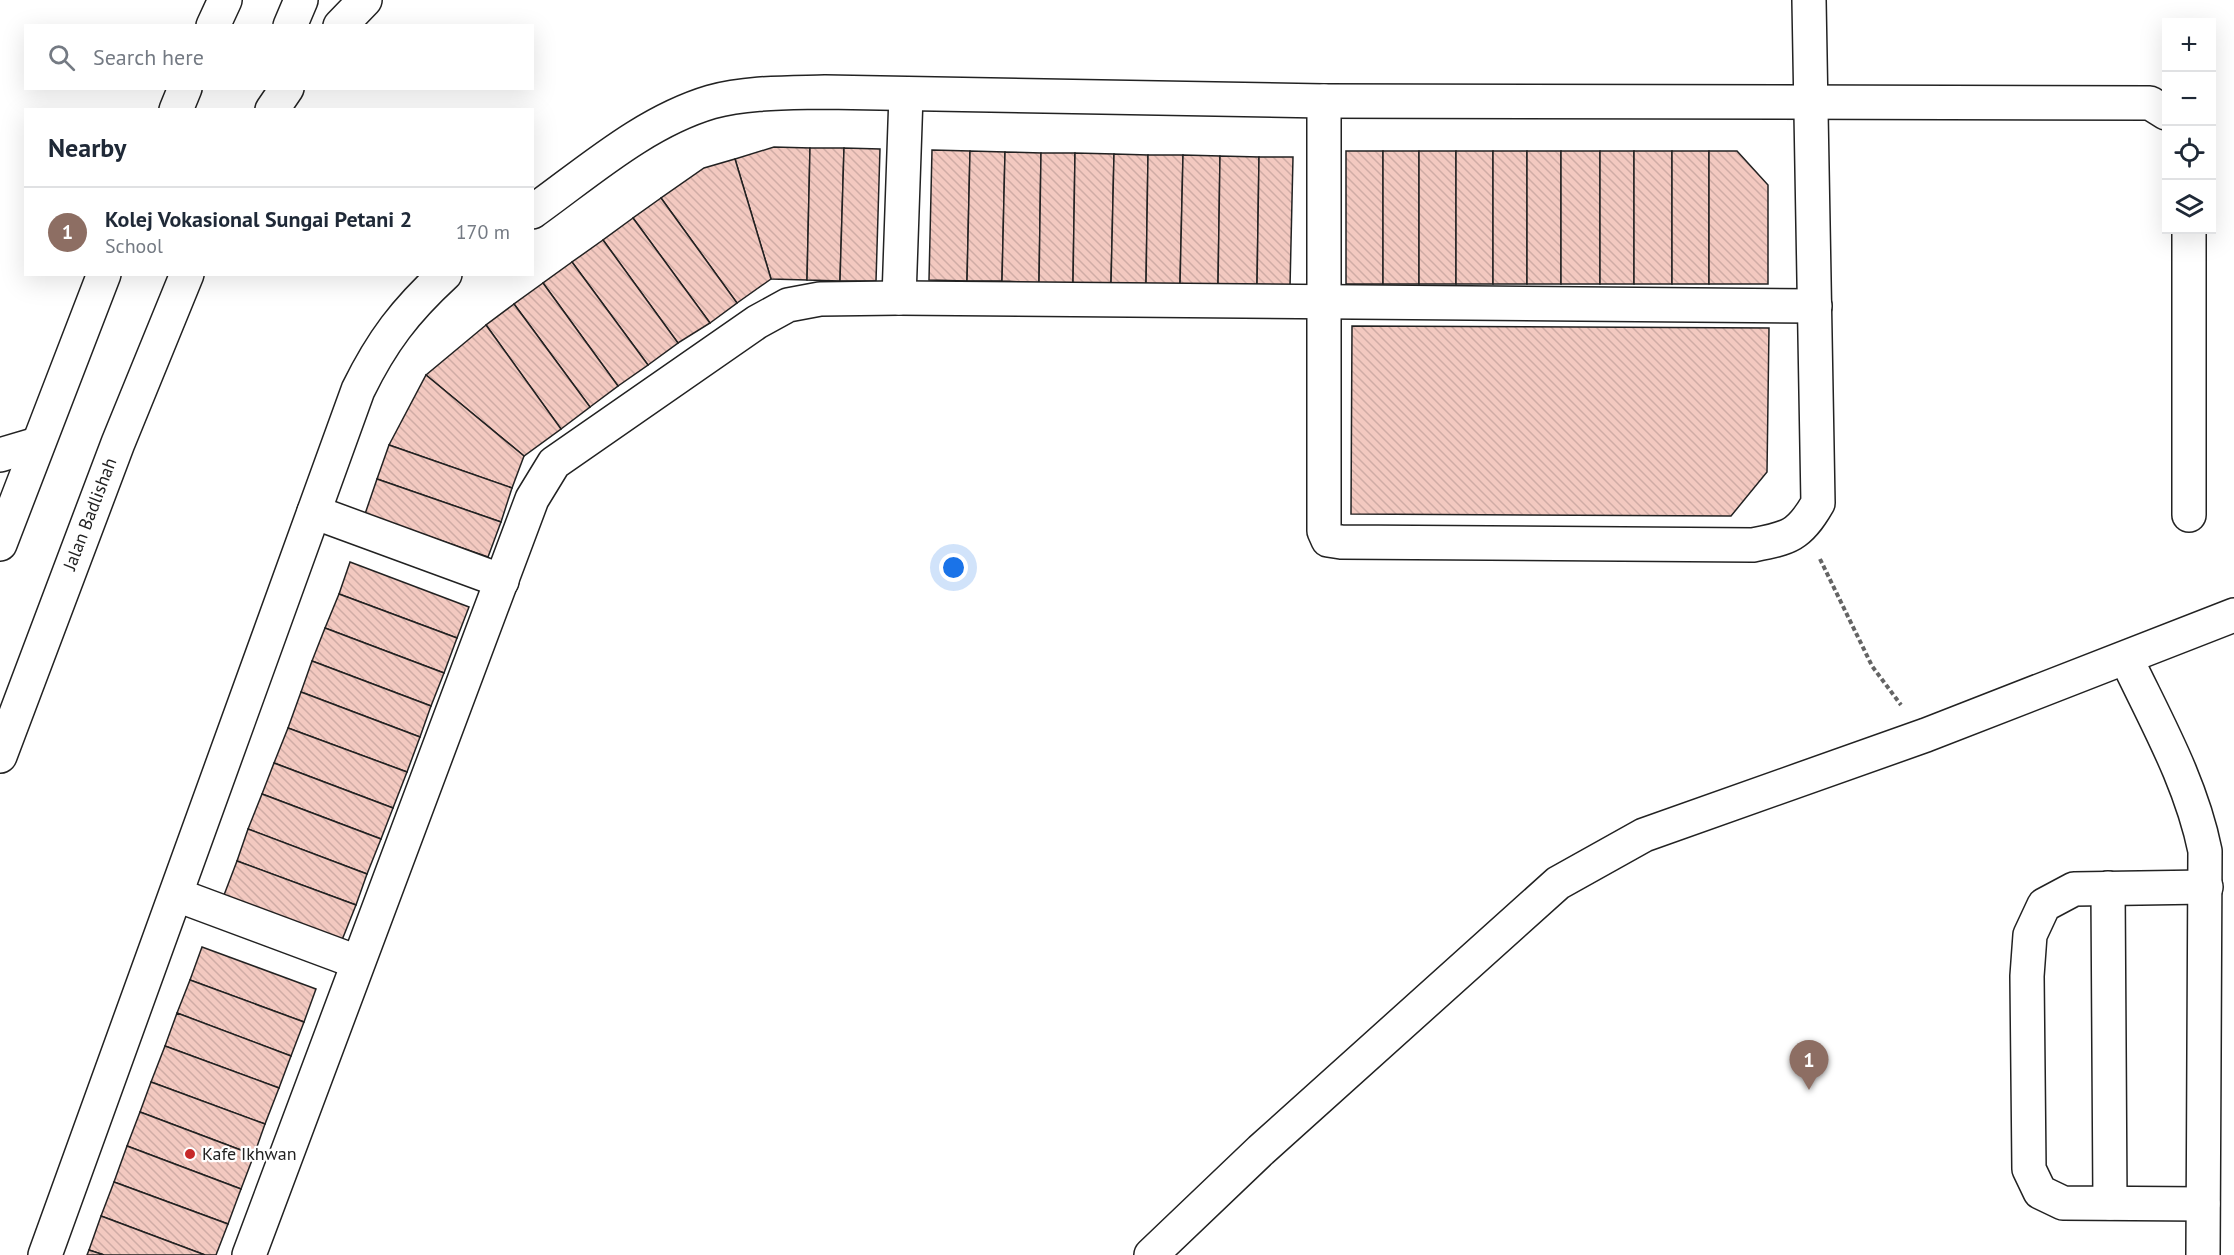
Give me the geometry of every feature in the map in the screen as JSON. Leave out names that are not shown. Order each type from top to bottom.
[{"type":"street","points":[[214,24],[225,0]]},
{"type":"street","points":[[291,24],[301,0]]},
{"type":"street","points":[[342,24],[365,0]]},
{"type":"street","points":[[1324,101],[1324,531],[1328,540],[1341,542],[1753,545],[1783,539],[1805,526],[1818,503],[1809,102],[1809,0]]},
{"type":"street","points":[[177,108],[184,90]]},
{"type":"street","points":[[256,108],[263,90]]},
{"type":"street","points":[[273,108],[286,90]]},
{"type":"street","points":[[534,211],[629,143],[668,119],[712,102],[756,95],[790,93],[1324,101],[2150,103],[2162,110]]},
{"type":"street","points":[[899,298],[906,95]]},
{"type":"street","points":[[2190,234],[2190,516]]},
{"type":"street","points":[[0,544],[103,276]]},
{"type":"street","name":"Jalan Badlishah","points":[[0,756],[118,443],[186,276]]},
{"type":"street","points":[[45,1255],[358,390],[376,354],[396,323],[443,276]]},
{"type":"street","points":[[249,1255],[532,499],[554,463],[758,322],[788,305],[820,299],[1323,300],[1815,306]]},
{"type":"street","points":[[0,455],[37,444]]},
{"type":"street","points":[[314,512],[502,581]]},
{"type":"street","points":[[1151,1255],[1261,1150],[1558,883],[1644,835],[1926,735],[2234,615]]},
{"type":"street","points":[[2126,658],[2182,774],[2197,812],[2205,851],[2203,1255]]},
{"type":"street","points":[[2203,1204],[2063,1203],[2040,1192],[2029,1169],[2027,1026],[2030,935],[2044,905],[2074,889],[2206,887]]},
{"type":"street","points":[[2108,888],[2110,1203]]},
{"type":"street","points":[[177,895],[357,962]]},
{"type":"path","points":[[1805,526],[1872,666],[1926,735]]},
{"type":"building","points":[[774,147],[810,148],[807,280],[771,279],[735,159]]},
{"type":"building","points":[[810,148],[844,148],[840,281],[807,280]]},
{"type":"building","points":[[844,148],[880,149],[876,281],[840,281]]},
{"type":"building","points":[[932,150],[970,151],[967,281],[929,280]]},
{"type":"building","points":[[970,151],[1005,152],[1002,281],[967,281]]},
{"type":"building","points":[[1346,151],[1383,151],[1383,284],[1346,284]]},
{"type":"building","points":[[1383,151],[1419,151],[1419,284],[1383,284]]},
{"type":"building","points":[[1419,151],[1456,151],[1456,284],[1419,284]]},
{"type":"building","points":[[1456,151],[1493,151],[1493,284],[1456,284]]},
{"type":"building","points":[[1493,151],[1527,151],[1527,284],[1493,284]]},
{"type":"building","points":[[1527,151],[1561,151],[1561,284],[1527,284]]},
{"type":"building","points":[[1561,151],[1600,151],[1600,284],[1561,284]]},
{"type":"building","points":[[1600,151],[1634,151],[1634,284],[1600,284]]},
{"type":"building","points":[[1634,151],[1672,151],[1672,284],[1634,284]]},
{"type":"building","points":[[1672,151],[1709,151],[1709,284],[1672,284]]},
{"type":"building","points":[[1709,151],[1737,151],[1768,185],[1768,284],[1709,284]]},
{"type":"building","points":[[1005,152],[1041,153],[1039,283],[1002,281]]},
{"type":"building","points":[[1041,153],[1075,153],[1073,283],[1039,283]]},
{"type":"building","points":[[1075,153],[1114,154],[1111,284],[1073,283]]},
{"type":"building","points":[[1114,154],[1148,155],[1146,285],[1111,284]]},
{"type":"building","points":[[1148,155],[1183,155],[1180,285],[1146,285]]},
{"type":"building","points":[[1183,155],[1220,156],[1218,286],[1180,285]]},
{"type":"building","points":[[1220,156],[1259,157],[1257,286],[1218,286]]},
{"type":"building","points":[[1259,157],[1293,157],[1290,287],[1257,286]]},
{"type":"building","points":[[735,159],[771,279],[737,303],[661,198],[704,168]]},
{"type":"building","points":[[661,198],[737,303],[710,323],[633,218]]},
{"type":"building","points":[[633,218],[710,323],[678,343],[603,240]]},
{"type":"building","points":[[603,240],[678,343],[648,365],[572,262]]},
{"type":"building","points":[[572,262],[648,365],[618,386],[543,283]]},
{"type":"building","points":[[543,283],[618,386],[590,407],[514,304]]},
{"type":"building","points":[[514,304],[590,407],[561,429],[486,325]]},
{"type":"building","points":[[486,325],[561,429],[524,456],[426,375]]},
{"type":"building","points":[[1352,326],[1769,328],[1767,472],[1731,516],[1351,514]]},
{"type":"building","points":[[426,375],[524,456],[512,488],[389,445]]},
{"type":"building","points":[[389,445],[512,488],[501,522],[377,479]]},
{"type":"building","points":[[377,479],[501,522],[488,557],[365,514]]},
{"type":"building","points":[[350,562],[469,607],[457,638],[339,594]]},
{"type":"building","points":[[339,594],[457,638],[444,673],[325,628]]},
{"type":"building","points":[[325,628],[444,673],[431,706],[312,661]]},
{"type":"building","points":[[312,661],[431,706],[420,737],[301,692]]},
{"type":"building","points":[[301,692],[420,737],[407,772],[288,728]]},
{"type":"building","points":[[288,728],[407,772],[393,808],[274,763]]},
{"type":"building","points":[[274,763],[393,808],[381,839],[262,794]]},
{"type":"building","points":[[262,794],[381,839],[367,874],[248,829]]},
{"type":"building","points":[[248,829],[367,874],[356,905],[237,861]]},
{"type":"building","points":[[237,861],[356,905],[342,940],[224,895]]},
{"type":"building","points":[[202,947],[316,989],[304,1022],[190,980]]},
{"type":"building","points":[[190,980],[304,1022],[291,1056],[177,1013]]},
{"type":"building","points":[[177,1013],[291,1056],[279,1088],[165,1046]]},
{"type":"building","points":[[165,1046],[279,1088],[265,1124],[151,1082]]},
{"type":"building","points":[[151,1082],[265,1124],[254,1155],[140,1112]]},
{"type":"building","points":[[140,1112],[254,1155],[241,1189],[127,1146]]},
{"type":"building","points":[[127,1146],[241,1189],[228,1224],[114,1182]]},
{"type":"building","points":[[114,1182],[228,1224],[216,1255],[205,1255],[101,1216]]},
{"type":"building","points":[[101,1216],[205,1255],[104,1255],[89,1250]]},
{"type":"building","points":[[89,1250],[104,1255],[87,1255]]},
{"type":"place","name":"Kolej Vokasional Sungai Petani 2","points":[[1809,1090]]},
{"type":"place","name":"Kafe Ikhwan","points":[[190,1154]]}]
